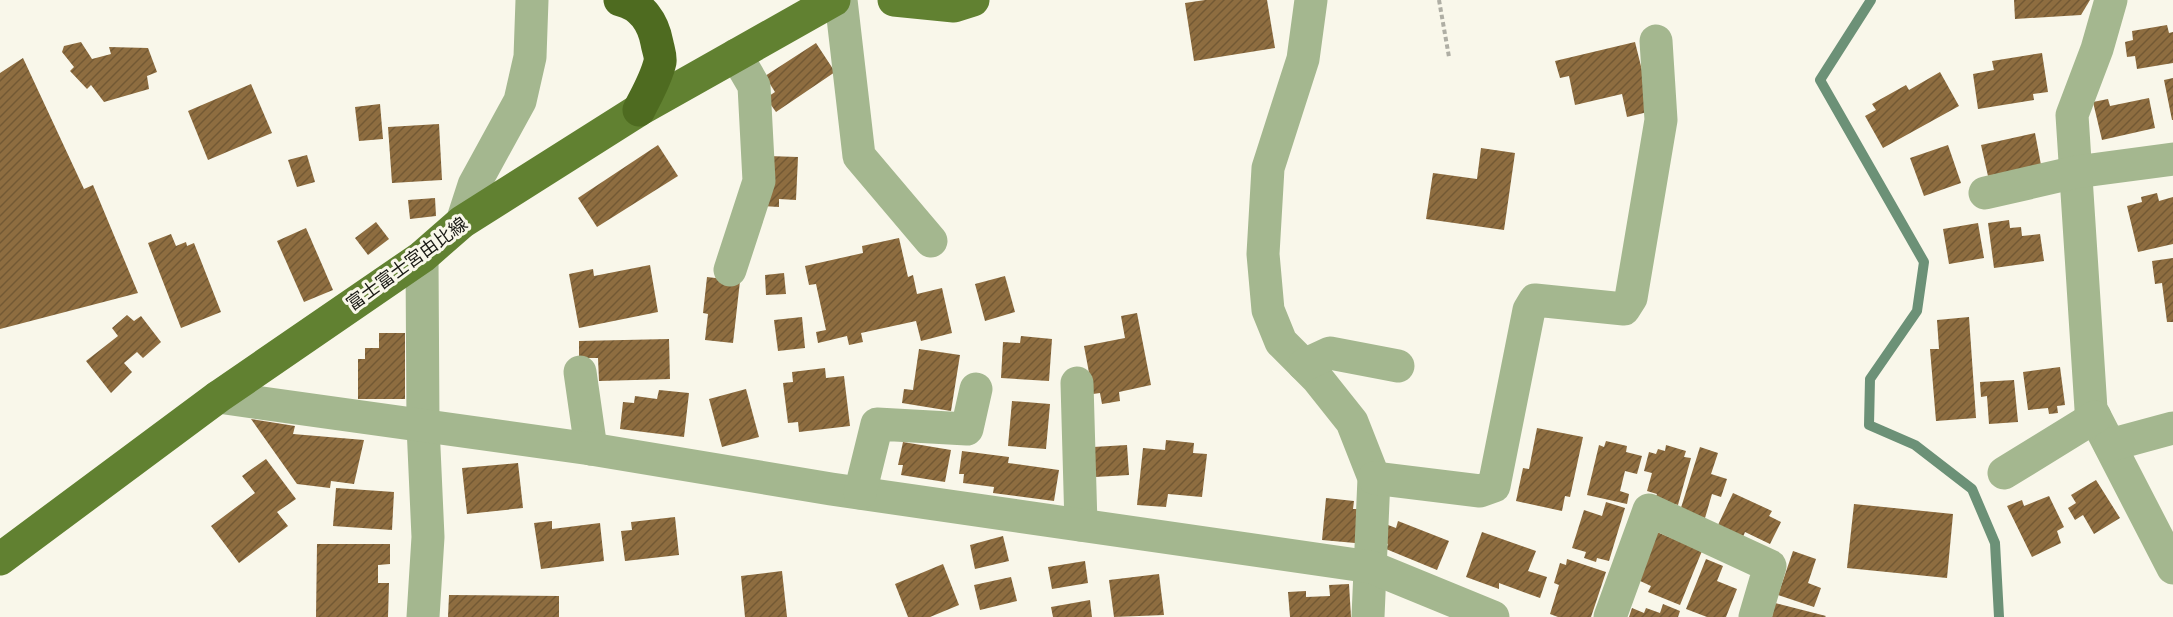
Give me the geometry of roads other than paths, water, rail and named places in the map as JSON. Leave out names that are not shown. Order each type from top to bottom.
[{"type":"highway","points":[[620,0],[629,2],[645,13],[654,30],[660,59],[653,84],[639,110]]},
{"type":"main road","name":"富士富士宮由比線","points":[[0,559],[218,398],[422,257],[462,222],[639,110],[834,0]]},
{"type":"main road","points":[[894,0],[954,6],[973,0]]},
{"type":"street","points":[[462,222],[474,185],[520,101],[530,57],[532,0]]},
{"type":"street","points":[[841,0],[859,156],[931,241]]},
{"type":"street","points":[[1311,0],[1303,59],[1268,168],[1263,254],[1268,310],[1281,342],[1304,365],[1352,422],[1374,478],[1368,617]]},
{"type":"street","points":[[2111,0],[2097,49],[2072,115],[2091,409],[2173,568]]},
{"type":"street","points":[[1374,478],[1480,491],[1494,486],[1528,310],[1535,300],[1624,309],[1631,298],[1661,120],[1656,42]]},
{"type":"street","points":[[730,270],[759,181],[754,86],[736,55]]},
{"type":"street","points":[[1985,193],[2076,172],[2173,159]]},
{"type":"street","points":[[422,257],[423,426],[428,537],[423,617]]},
{"type":"street","points":[[1304,365],[1330,353],[1398,366]]},
{"type":"street","points":[[580,372],[591,449]]},
{"type":"street","points":[[1077,383],[1081,525]]},
{"type":"street","points":[[860,493],[877,424],[967,429],[976,388]]},
{"type":"street","points":[[218,398],[591,449],[860,493],[1371,567],[1493,617]]},
{"type":"street","points":[[2004,473],[2103,431],[2173,428]]},
{"type":"street","points":[[1610,617],[1649,510],[1770,566],[1755,617]]},
{"type":"waterway","points":[[1871,0],[1820,80],[1924,262],[1917,311],[1870,379],[1869,425],[1915,445],[1972,489],[1995,543],[1999,617]]}]
